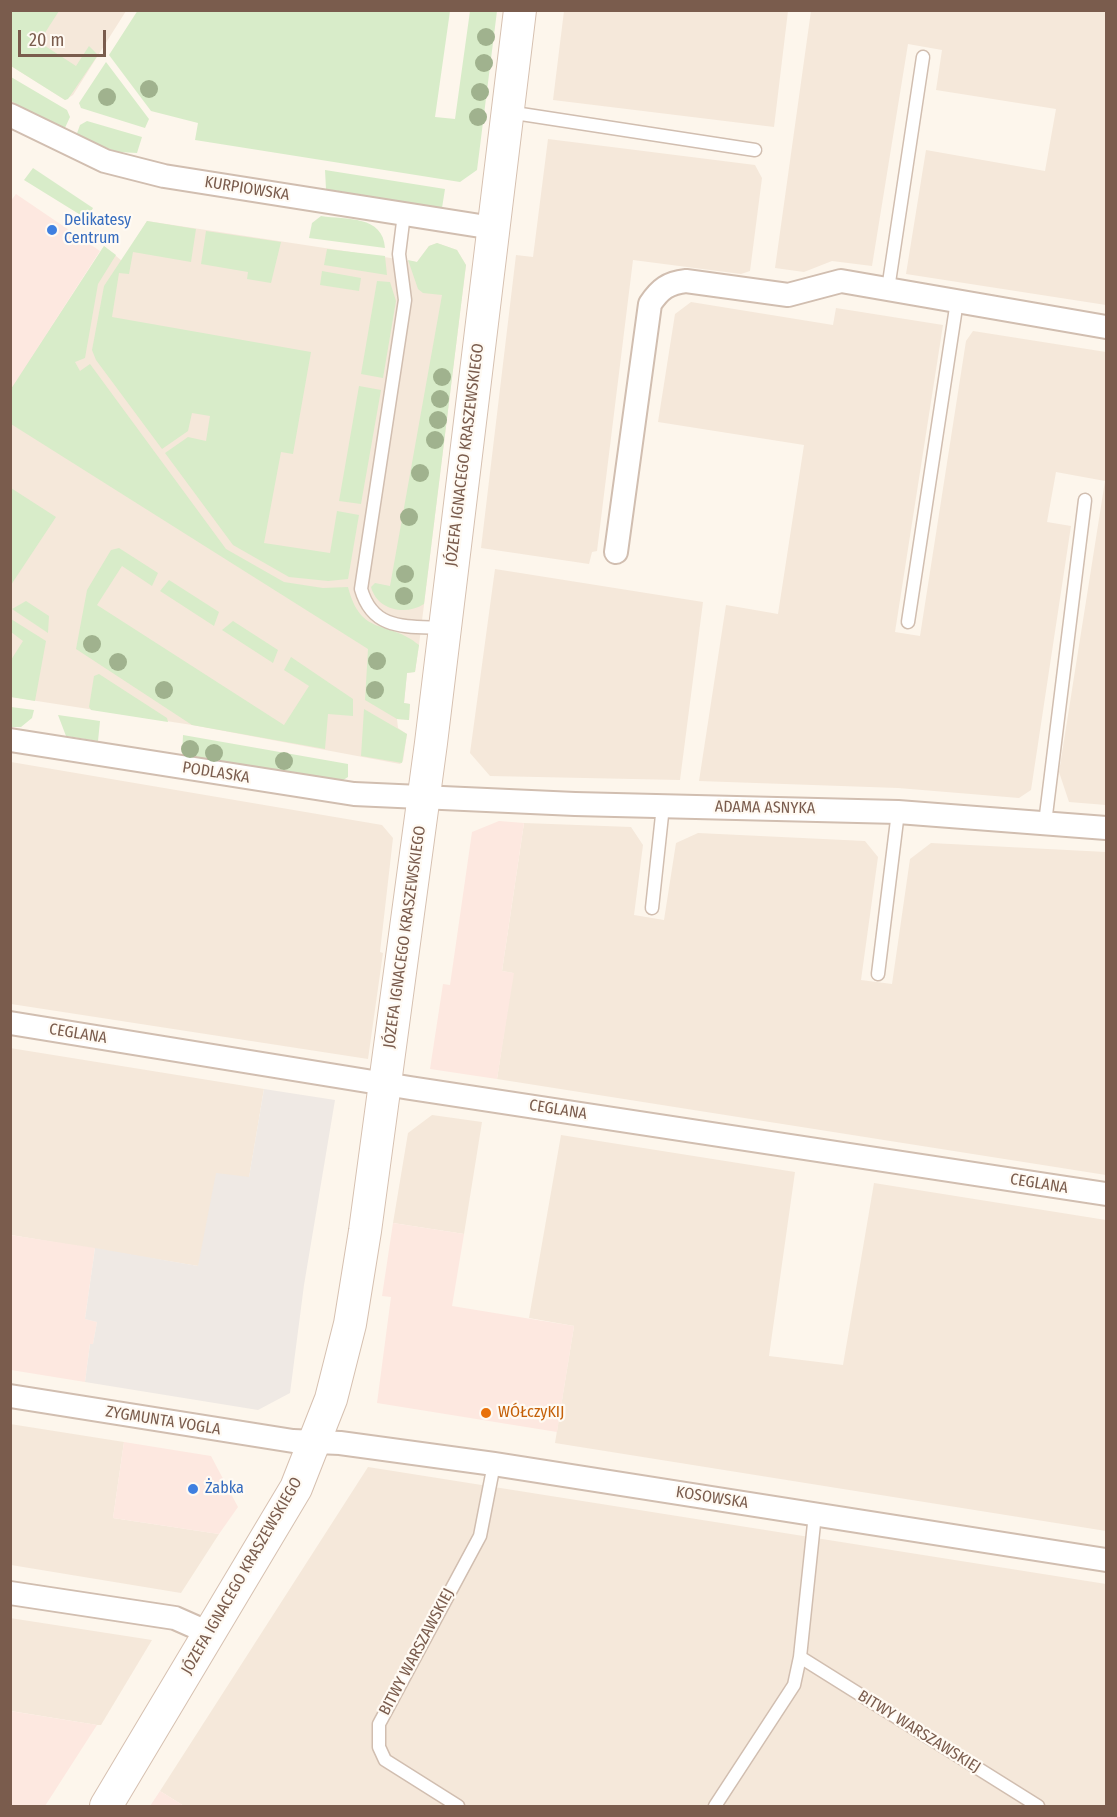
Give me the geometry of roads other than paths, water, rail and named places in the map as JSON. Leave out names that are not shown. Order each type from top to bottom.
[{"type":"street","name":"JÓZEFA IGNACEGO KRASZEWSKIEGO","points":[[114,1804],[209,1633],[296,1488],[331,1399],[350,1324],[385,1084],[445,628],[520,10]]},
{"type":"street","name":"KURPIOWSKA","points":[[10,115],[105,161],[164,176],[494,228]]},
{"type":"street","points":[[616,552],[650,304],[658,292],[671,283],[686,282],[788,295],[841,281],[1107,327]]},
{"type":"street","name":"PODLASKA","points":[[10,740],[354,794],[423,798]]},
{"type":"street","name":"ADAMA ASNYKA","points":[[423,798],[897,812],[1107,828]]},
{"type":"street","name":"CEGLANA","points":[[10,1023],[385,1084],[1107,1194]]},
{"type":"street","name":"ZYGMUNTA VOGLA","points":[[10,1396],[265,1437],[316,1442]]},
{"type":"street","name":"KOSOWSKA","points":[[316,1442],[494,1464],[1107,1560]]},
{"type":"street","points":[[10,1593],[175,1618],[209,1633]]},
{"type":"lane","points":[[888,289],[923,57]]},
{"type":"lane","points":[[508,112],[754,150]]},
{"type":"lane","points":[[404,214],[399,254],[405,300],[361,589],[366,606],[375,617],[385,622],[445,628]]},
{"type":"lane","points":[[908,622],[957,301]]},
{"type":"lane","points":[[1045,823],[1085,500]]},
{"type":"lane","points":[[652,908],[663,806]]},
{"type":"lane","points":[[878,974],[897,812]]},
{"type":"lane","name":"BITWY WARSZAWSKIEJ","points":[[458,1806],[386,1760],[379,1746],[379,1724],[480,1536],[494,1464]]},
{"type":"lane","points":[[715,1806],[794,1685],[800,1657],[815,1514]]},
{"type":"lane","name":"BITWY WARSZAWSKIEJ","points":[[800,1657],[1038,1806]]},
{"type":"place","name":"Delikatesy Centrum","points":[[52,230]]},
{"type":"place","name":"WÓŁczyKIJ","points":[[486,1413]]},
{"type":"place","name":"Żabka","points":[[193,1489]]}]
